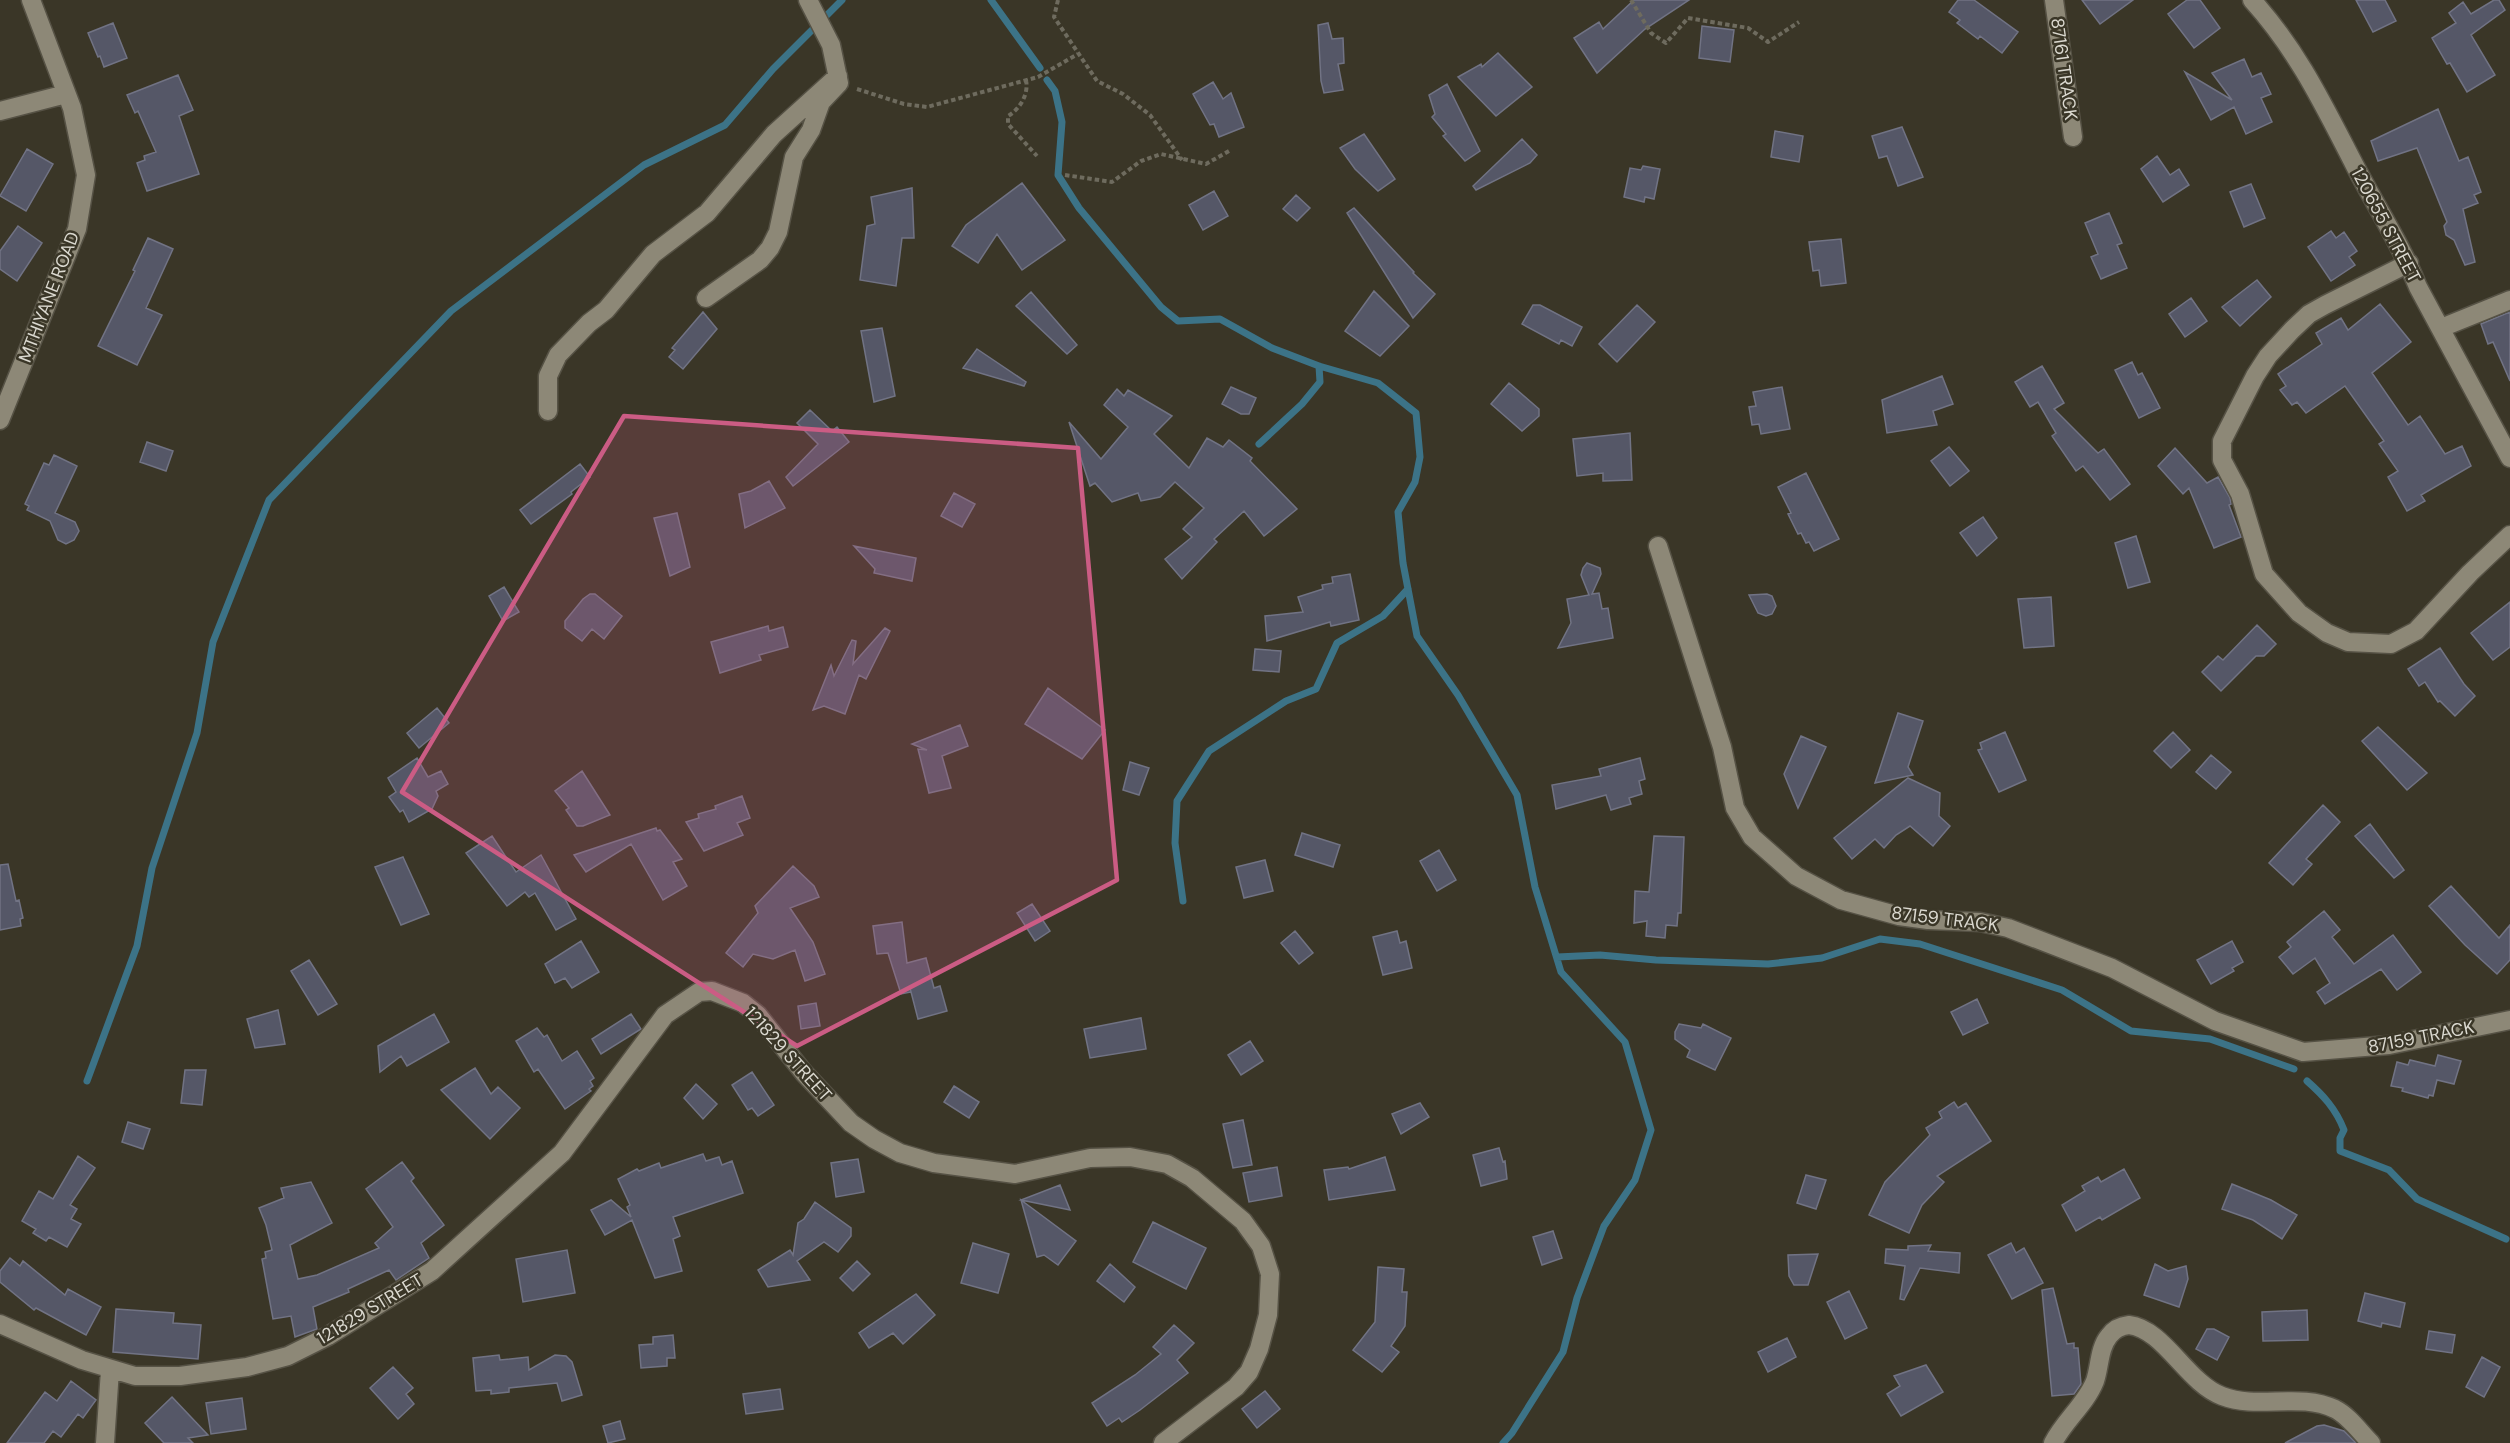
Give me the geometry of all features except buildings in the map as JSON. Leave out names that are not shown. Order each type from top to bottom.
[{"type":"street","name":"MTHIYANE ROAD","points":[[0,420],[77,229],[86,174],[79,133],[31,0]]},
{"type":"street","points":[[808,0],[831,45],[839,80]]},
{"type":"street","name":"87161 TRACK","points":[[2054,0],[2073,137]]},
{"type":"street","name":"120655 STREET","points":[[2252,0],[2295,56],[2323,100],[2409,263],[2418,287],[2510,458]]},
{"type":"street","points":[[706,298],[760,260],[770,248],[778,232],[794,157],[811,130],[821,102],[839,80]]},
{"type":"street","points":[[548,411],[548,376],[558,355],[589,323],[606,310],[652,254],[707,213],[774,134],[839,80]]},
{"type":"street","points":[[0,111],[66,94]]},
{"type":"street","points":[[2409,263],[2309,314],[2292,330],[2268,356],[2255,376],[2222,441],[2222,460],[2240,494],[2264,574],[2299,613],[2327,633],[2356,644],[2391,644],[2416,631],[2470,573],[2510,535]]},
{"type":"street","points":[[2441,328],[2510,300]]},
{"type":"street","name":"87159 TRACK","points":[[1658,546],[1722,747],[1736,808],[1752,837],[1796,876],[1841,900],[1899,916],[1928,920],[1980,922],[2008,928],[2112,968],[2215,1021],[2303,1052],[2389,1045],[2510,1020]]},
{"type":"street","name":"121829 STREET","points":[[0,1324],[110,1370],[135,1376],[180,1376],[247,1367],[288,1356],[328,1336],[432,1271],[562,1153],[665,1016],[699,992],[712,991],[743,1003],[758,1015],[804,1073],[851,1123],[900,1153],[934,1163],[1015,1174],[1090,1158],[1130,1157],[1167,1164],[1192,1178],[1244,1221],[1261,1246],[1270,1274],[1268,1315],[1259,1349],[1249,1372],[1236,1387],[1163,1443]]},
{"type":"street","points":[[2053,1443],[2066,1421],[2090,1391],[2105,1341],[2116,1329],[2129,1325],[2150,1334],[2192,1376],[2206,1388],[2221,1396],[2252,1402],[2306,1402],[2335,1409],[2353,1423],[2371,1443]]},
{"type":"street","points":[[105,1443],[110,1370]]},
{"type":"path","points":[[1058,0],[1054,17],[1097,81],[1123,94],[1150,116],[1182,159]]},
{"type":"path","points":[[1631,0],[1651,33],[1666,43],[1688,18],[1748,28],[1768,42],[1799,22]]},
{"type":"path","points":[[839,80],[878,97],[927,106],[1038,77],[1078,54]]},
{"type":"path","points":[[1026,80],[1027,87],[1022,101],[1016,111],[1008,116],[1008,124],[1037,156]]},
{"type":"path","points":[[1065,176],[1112,182],[1141,161],[1161,154],[1206,164],[1229,151]]},
{"type":"highlighted area","points":[[624,416],[1078,448],[1117,880],[797,1046],[402,792]]},
{"type":"waterway","points":[[87,1081],[137,946],[152,868],[197,733],[213,642],[269,500],[451,311],[644,165],[725,125],[773,69],[842,0]]},
{"type":"waterway","points":[[991,0],[1040,68]]},
{"type":"waterway","points":[[1047,80],[1055,91],[1062,122],[1058,175],[1079,208],[1161,307],[1178,321],[1220,319],[1272,348],[1319,366],[1378,383],[1416,413],[1420,457],[1415,482],[1398,512],[1403,563],[1417,636],[1458,695],[1517,795],[1535,887],[1561,972],[1625,1042],[1651,1130],[1635,1180],[1604,1226],[1577,1298],[1563,1352],[1512,1433],[1503,1443]]},
{"type":"waterway","points":[[1259,444],[1302,404],[1320,382],[1319,366]]},
{"type":"waterway","points":[[1183,901],[1175,843],[1177,801],[1209,751],[1286,701],[1316,689],[1337,643],[1383,616],[1408,589]]},
{"type":"waterway","points":[[1557,957],[1600,955],[1656,960],[1768,964],[1822,958],[1880,939],[1920,944],[2062,990],[2131,1031],[2210,1039],[2294,1069]]},
{"type":"waterway","points":[[2307,1081],[2328,1103],[2341,1122],[2344,1130],[2340,1138],[2340,1151],[2389,1170],[2417,1199],[2506,1239]]}]
